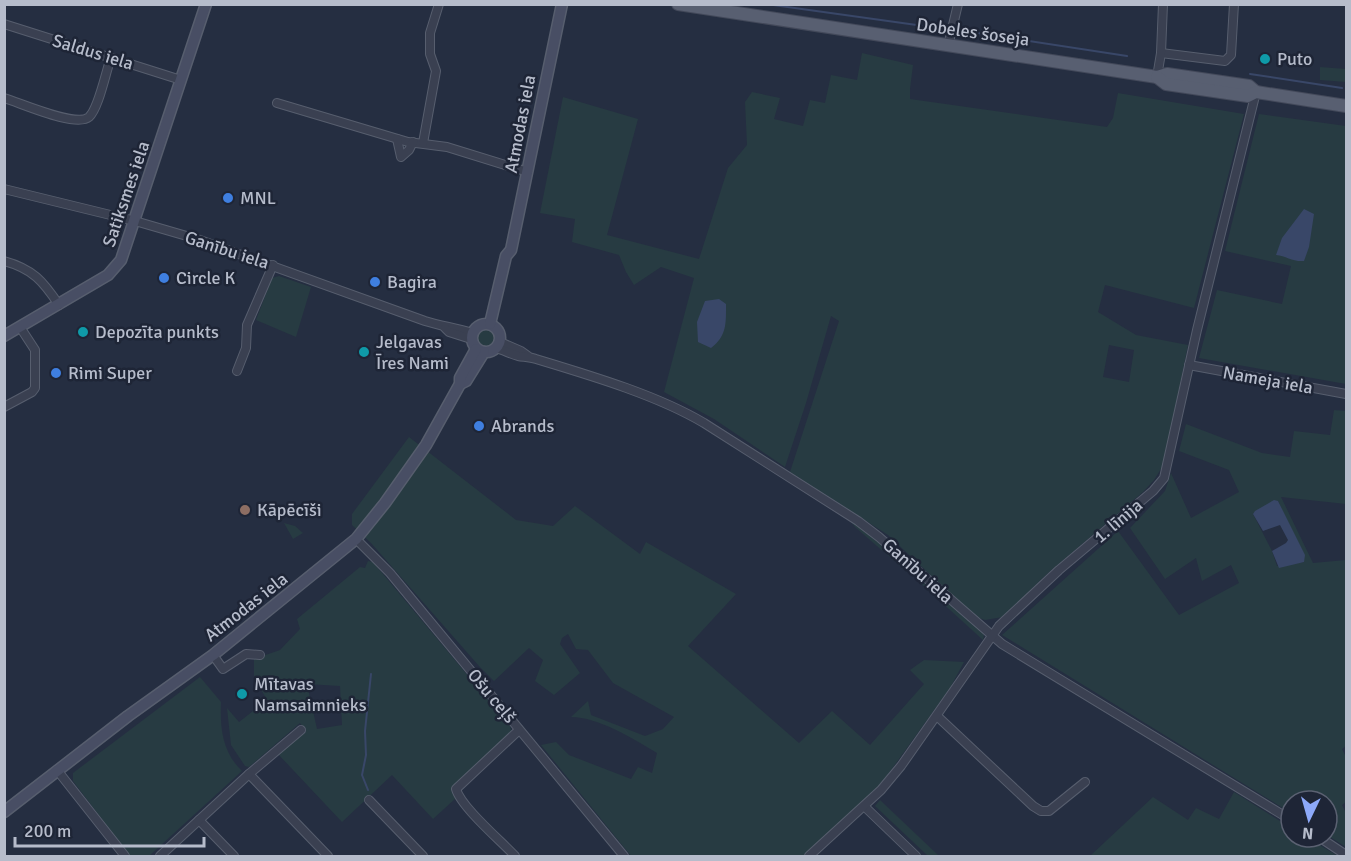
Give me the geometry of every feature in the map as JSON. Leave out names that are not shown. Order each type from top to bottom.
[{"type":"main road","name":"Satiksmes iela","points":[[4,336],[112,272],[121,260],[206,4]]},
{"type":"main road","name":"Atmodas iela","points":[[494,326],[513,257],[511,250],[562,4]]},
{"type":"main road","name":"Dobeles šoseja","points":[[678,4],[721,8],[948,46],[1157,77],[1166,84],[1248,96],[1256,92],[1347,106]]},
{"type":"main road","points":[[482,324],[494,326],[500,335],[498,345],[490,351],[476,343],[482,324]]},
{"type":"main road","name":"Atmodas iela","points":[[4,812],[213,655],[356,539],[426,445],[460,384],[466,381],[476,343]]},
{"type":"street","points":[[423,143],[436,70],[430,54],[430,33],[439,4]]},
{"type":"street","points":[[948,46],[958,4]]},
{"type":"street","points":[[1157,77],[1161,53],[1163,4]]},
{"type":"street","points":[[1161,53],[1225,61],[1231,55],[1234,4]]},
{"type":"street","name":"Saldus iela","points":[[4,24],[181,80]]},
{"type":"street","points":[[4,98],[63,117],[82,120],[94,109],[113,58]]},
{"type":"street","name":"1. līnija","points":[[809,856],[865,807],[901,766],[992,636],[1059,570],[1138,505],[1164,478],[1256,92]]},
{"type":"street","points":[[277,103],[397,139],[447,147],[528,172]]},
{"type":"street","points":[[397,139],[401,157],[409,150],[413,142]]},
{"type":"street","name":"Ganību iela","points":[[4,189],[135,221],[197,239],[445,328],[451,327],[476,343]]},
{"type":"street","points":[[4,261],[31,272],[47,288],[58,305]]},
{"type":"street","points":[[237,371],[246,348],[247,326],[273,265]]},
{"type":"street","points":[[4,407],[32,392],[35,388],[36,355],[20,327]]},
{"type":"street","name":"Ganību iela","points":[[498,345],[520,356],[528,356],[637,393],[682,411],[704,423],[858,521],[992,636],[1279,813]]},
{"type":"street","name":"Nameja iela","points":[[1190,365],[1347,394]]},
{"type":"street","name":"Ošu ceļš","points":[[356,539],[390,573],[624,856]]},
{"type":"street","points":[[213,655],[224,669],[246,654],[260,655]]},
{"type":"street","points":[[937,716],[1041,811],[1049,811],[1085,782]]},
{"type":"street","points":[[160,856],[249,774],[301,730]]},
{"type":"street","points":[[515,856],[465,805],[456,789],[519,730]]},
{"type":"street","points":[[57,770],[124,856]]},
{"type":"street","points":[[249,774],[328,856]]},
{"type":"street","points":[[369,800],[423,856]]},
{"type":"street","points":[[865,807],[916,856]]},
{"type":"street","points":[[199,820],[234,856]]},
{"type":"shaded area","points":[[862,53],[913,65],[910,99],[1107,127],[1113,118],[1118,93],[1244,114],[1194,308],[1105,285],[1098,312],[1136,335],[1188,345],[1164,464],[1143,492],[1047,574],[1003,617],[985,620],[974,616],[888,535],[790,472],[839,321],[831,316],[785,467],[714,419],[664,392],[694,278],[661,267],[634,285],[619,255],[572,242],[575,219],[540,213],[563,97],[638,119],[607,235],[699,259],[728,168],[747,145],[745,102],[752,92],[780,98],[774,119],[803,126],[810,100],[825,103],[831,75],[857,80]],"holes":[[[1109,345],[1134,350],[1129,382],[1103,377]]]},
{"type":"shaded area","points":[[1320,67],[1346,69],[1346,82],[1320,80]]},
{"type":"shaded area","points":[[1259,114],[1346,126],[1346,384],[1199,358],[1217,290],[1282,304],[1291,266],[1225,251]]},
{"type":"shaded area","points":[[279,276],[311,287],[296,337],[256,320],[272,278]]},
{"type":"shaded area","points":[[481,329],[489,329],[494,334],[492,345],[481,347],[476,342],[476,334]]},
{"type":"shaded area","points":[[1334,410],[1346,411],[1346,504],[1281,497],[1313,563],[1346,560],[1346,746],[1342,749],[1346,757],[1346,802],[1342,805],[1346,813],[1346,847],[1339,843],[1339,789],[1279,789],[1279,806],[1002,635],[1118,531],[1179,615],[1239,583],[1231,565],[1202,581],[1196,558],[1165,579],[1130,528],[1165,491],[1171,473],[1191,518],[1239,492],[1229,470],[1179,451],[1186,424],[1262,453],[1290,457],[1294,431],[1330,435]],"holes":[[[1278,501],[1304,562],[1277,566],[1253,514]]]},
{"type":"shaded area","points":[[409,437],[516,520],[553,526],[575,506],[640,554],[646,542],[736,594],[688,646],[799,743],[832,711],[870,745],[924,684],[910,670],[924,660],[964,662],[950,688],[881,784],[804,856],[631,856],[541,745],[556,742],[569,755],[631,779],[638,767],[652,773],[657,753],[627,735],[604,725],[571,717],[588,701],[591,715],[645,736],[663,729],[674,717],[613,683],[588,650],[576,649],[568,634],[562,638],[560,644],[580,673],[554,695],[535,681],[543,660],[529,648],[494,681],[479,666],[371,543],[352,525],[352,514]]},
{"type":"shaded area","points":[[850,520],[899,558],[907,572],[855,527]]},
{"type":"shaded area","points":[[284,523],[295,526],[303,533],[293,539]]},
{"type":"shaded area","points":[[368,561],[373,562],[510,726],[512,733],[452,788],[456,798],[433,819],[392,775],[342,822],[277,753],[306,732],[300,723],[249,767],[245,766],[231,745],[227,708],[239,722],[267,700],[254,677],[254,659],[280,650],[300,629],[297,619],[360,567],[365,568]],"holes":[[[307,684],[340,686],[342,725],[317,729]]]},
{"type":"shaded area","points":[[915,578],[921,580],[981,631],[984,635],[983,640]]},
{"type":"shaded area","points":[[200,677],[221,702],[221,721],[226,748],[242,771],[149,856],[130,856],[73,781],[73,773]]},
{"type":"shaded area","points":[[1234,792],[1279,820],[1279,849],[1326,849],[1338,856],[1090,856],[1153,797],[1188,820],[1196,808],[1219,819]]},
{"type":"shaded area","points":[[880,800],[939,856],[928,856],[875,806]]},
{"type":"water","points":[[1304,209],[1314,214],[1309,247],[1304,261],[1276,255],[1282,238]]},
{"type":"water","points":[[719,299],[726,304],[725,323],[723,334],[711,348],[698,342],[697,322],[705,301]]},
{"type":"water","points":[[1274,500],[1278,501],[1305,555],[1304,562],[1279,568],[1272,551],[1288,540],[1280,525],[1263,531],[1253,514]]},
{"type":"waterway","points":[[766,4],[931,27]]},
{"type":"waterway","points":[[1346,12],[1346,23]]},
{"type":"waterway","points":[[971,32],[1127,56]]},
{"type":"waterway","points":[[1250,74],[1342,88]]},
{"type":"waterway","points":[[368,790],[362,775],[366,755],[365,731],[371,674]]},
{"type":"place","name":"Puto","points":[[1265,59]]},
{"type":"place","name":"MNL","points":[[228,198]]},
{"type":"place","name":"Circle K","points":[[164,278]]},
{"type":"place","name":"Bagira","points":[[375,282]]},
{"type":"place","name":"Depozīta punkts","points":[[83,332]]},
{"type":"place","name":"Jelgavas Īres Nami","points":[[364,352]]},
{"type":"place","name":"Rimi Super","points":[[56,373]]},
{"type":"place","name":"Abrands","points":[[479,426]]},
{"type":"place","name":"Kāpēcīši","points":[[245,510]]},
{"type":"place","name":"Mītavas Namsaimnieks","points":[[242,694]]}]
